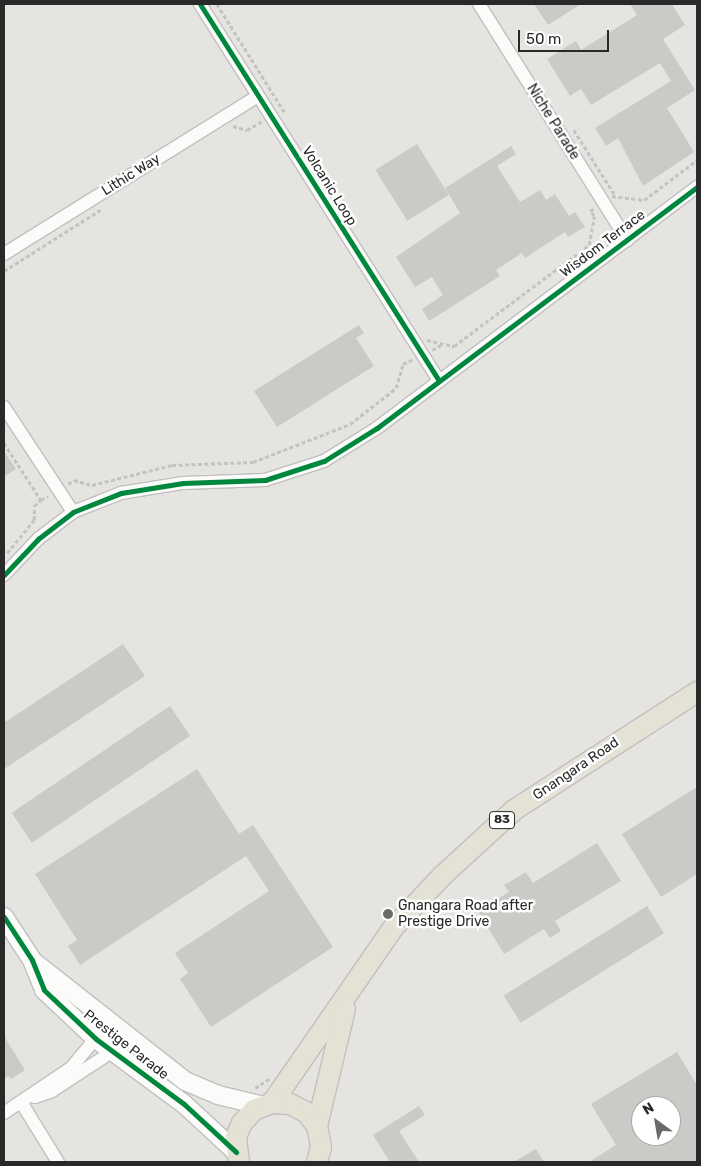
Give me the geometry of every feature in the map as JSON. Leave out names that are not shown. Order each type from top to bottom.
[{"type":"main road","name":"Gnangara Road","points":[[238,1157],[236,1137],[242,1123],[254,1110],[268,1104],[348,995],[394,927],[514,810],[697,692]]},
{"type":"main road","name":"Gnangara Road","points":[[322,1157],[317,1126],[348,995]]},
{"type":"main road","points":[[268,1104],[290,1104],[306,1112],[317,1126]]},
{"type":"street","name":"Volcanic Loop","points":[[200,4],[439,381]]},
{"type":"street","name":"Niche Parade","points":[[479,4],[627,240]]},
{"type":"street","name":"Lithic Way","points":[[4,254],[258,96]]},
{"type":"street","name":"Wisdom Terrace","points":[[4,576],[38,539],[73,512],[121,493],[183,483],[265,480],[324,461],[377,428],[697,187]]},
{"type":"street","points":[[4,407],[73,512]]},
{"type":"street","name":"Prestige Parade","points":[[4,917],[32,960],[44,990],[96,1039],[191,1110],[238,1157]]},
{"type":"street","name":"Prestige Parade","points":[[32,960],[123,1034],[185,1081],[218,1096],[268,1104]]},
{"type":"street","points":[[4,1113],[71,1068],[109,1022]]},
{"type":"street","points":[[21,1102],[52,1091],[104,1057],[123,1034]]},
{"type":"street","points":[[162,1063],[163,1078],[191,1110]]},
{"type":"street","points":[[21,1102],[58,1162]]},
{"type":"path","points":[[217,4],[288,117]]},
{"type":"path","points":[[227,130],[235,125],[247,130],[282,109]]},
{"type":"path","points":[[421,331],[427,339],[454,346],[589,245],[594,216],[590,211],[615,194],[644,200],[697,160]]},
{"type":"path","points":[[4,271],[103,208]]},
{"type":"path","points":[[4,557],[34,520],[34,506],[74,480],[92,485],[172,465],[253,462],[350,424],[396,388],[403,364],[444,344]]},
{"type":"path","points":[[4,444],[41,500]]},
{"type":"building","points":[[534,4],[581,4],[548,25]]},
{"type":"building","points":[[630,4],[672,4],[685,25],[663,39],[695,90],[667,108],[694,152],[643,186],[618,138],[606,146],[595,128],[671,81],[660,63],[591,105],[581,89],[570,96],[547,59],[576,41],[581,50],[637,15]]},
{"type":"building","points":[[417,144],[449,195],[407,221],[375,170]]},
{"type":"building","points":[[511,146],[516,154],[497,166],[520,202],[540,190],[546,200],[555,194],[569,216],[575,212],[585,227],[568,237],[565,232],[525,258],[522,253],[496,270],[500,276],[429,321],[422,309],[443,295],[432,277],[415,287],[396,257],[460,213],[445,188]]},
{"type":"building","points":[[359,325],[364,333],[356,338],[374,366],[277,427],[254,391]]},
{"type":"building","points":[[4,451],[16,469],[4,477]]},
{"type":"building","points":[[123,644],[145,676],[4,769],[4,723]]},
{"type":"building","points":[[170,706],[190,736],[32,843],[12,813]]},
{"type":"building","points":[[197,769],[239,834],[253,825],[333,947],[211,1027],[180,979],[188,973],[175,953],[269,891],[246,856],[80,965],[68,946],[77,940],[35,874]]},
{"type":"building","points":[[697,787],[697,874],[661,897],[622,834]]},
{"type":"building","points":[[597,843],[621,881],[555,921],[561,931],[550,938],[544,929],[504,954],[478,911],[509,892],[504,885],[526,872],[533,883]]},
{"type":"building","points":[[647,906],[664,933],[521,1023],[504,996]]},
{"type":"building","points":[[4,1036],[25,1070],[11,1079],[8,1076],[4,1079]]},
{"type":"building","points":[[677,1052],[697,1085],[697,1162],[589,1162],[616,1145],[591,1104]]},
{"type":"building","points":[[419,1106],[425,1115],[399,1131],[419,1162],[390,1162],[373,1135]]},
{"type":"building","points":[[536,1149],[544,1162],[513,1162]]},
{"type":"cycle path","points":[[200,4],[439,381]]},
{"type":"cycle path","points":[[4,575],[38,539],[73,512],[121,493],[183,483],[265,480],[324,461],[377,428],[697,187]]},
{"type":"cycle path","points":[[4,917],[32,960],[44,990],[96,1039],[184,1104],[236,1152]]},
{"type":"place","name":"Gnangara Road after Prestige Drive","points":[[388,914]]}]
